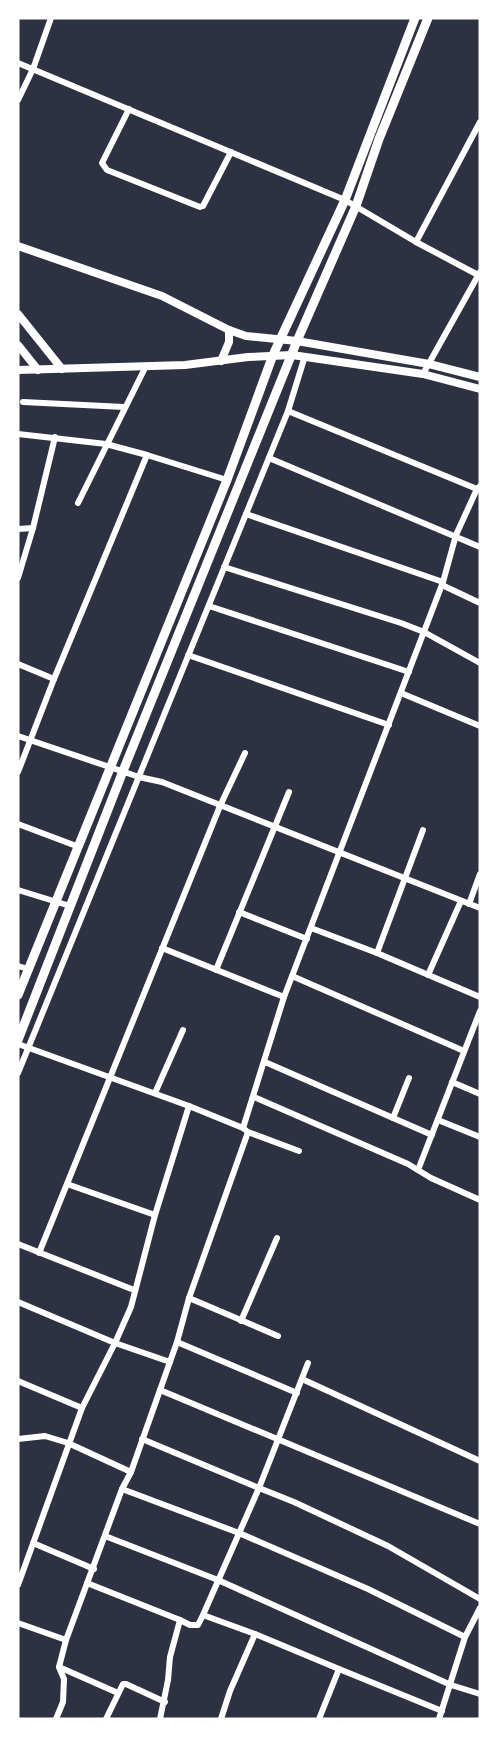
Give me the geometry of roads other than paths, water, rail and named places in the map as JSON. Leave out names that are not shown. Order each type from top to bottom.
[{"type":"main road","points":[[18,994],[227,480],[273,355],[345,200],[415,18]]},
{"type":"main road","points":[[18,1042],[123,771],[297,341],[356,206],[379,139],[428,18]]},
{"type":"street","points":[[18,100],[33,69],[51,18]]},
{"type":"street","points":[[18,63],[345,200],[416,243],[479,274],[423,374]]},
{"type":"street","points":[[129,109],[102,163],[107,170],[200,207],[203,206],[231,152]]},
{"type":"street","points":[[416,243],[480,122]]},
{"type":"street","points":[[18,246],[162,296],[246,336],[297,341],[429,364],[480,377]]},
{"type":"street","points":[[18,314],[62,369]]},
{"type":"street","points":[[221,361],[230,342],[230,330]]},
{"type":"street","points":[[18,345],[38,370]]},
{"type":"street","points":[[18,370],[146,366],[292,355],[423,374],[480,389]]},
{"type":"street","points":[[18,1073],[288,411],[305,356]]},
{"type":"street","points":[[78,503],[146,366]]},
{"type":"street","points":[[23,402],[124,407]]},
{"type":"street","points":[[56,1719],[63,1701],[64,1679],[59,1667],[66,1640],[122,1489],[131,1472],[177,1342],[189,1298],[246,1130],[284,997],[443,583],[456,535],[478,488],[288,411]]},
{"type":"street","points":[[18,434],[106,444],[227,480]]},
{"type":"street","points":[[18,578],[33,528],[55,437]]},
{"type":"street","points":[[18,772],[147,455]]},
{"type":"street","points":[[269,458],[480,547]]},
{"type":"street","points":[[246,514],[443,583],[480,603]]},
{"type":"street","points":[[18,529],[33,528]]},
{"type":"street","points":[[224,567],[401,623],[424,632],[480,663]]},
{"type":"street","points":[[209,606],[409,672]]},
{"type":"street","points":[[188,655],[389,725]]},
{"type":"street","points":[[18,664],[54,679]]},
{"type":"street","points":[[401,693],[480,726]]},
{"type":"street","points":[[18,735],[110,768],[162,782],[480,908]]},
{"type":"street","points":[[39,1253],[220,806],[246,753]]},
{"type":"street","points":[[216,970],[289,792]]},
{"type":"street","points":[[18,824],[79,847]]},
{"type":"street","points":[[378,953],[423,830]]},
{"type":"street","points":[[469,904],[480,874]]},
{"type":"street","points":[[18,890],[70,906]]},
{"type":"street","points":[[428,975],[461,900]]},
{"type":"street","points":[[239,912],[307,939]]},
{"type":"street","points":[[311,928],[378,953],[480,997]]},
{"type":"street","points":[[162,948],[284,997]]},
{"type":"street","points":[[18,966],[28,969]]},
{"type":"street","points":[[292,976],[464,1051]]},
{"type":"street","points":[[418,1170],[480,1011]]},
{"type":"street","points":[[155,1093],[183,1030]]},
{"type":"street","points":[[18,1042],[189,1106],[299,1151]]},
{"type":"street","points":[[265,1062],[432,1135]]},
{"type":"street","points":[[393,1118],[409,1078]]},
{"type":"street","points":[[452,1082],[480,1094]]},
{"type":"street","points":[[254,1097],[480,1200]]},
{"type":"street","points":[[18,1585],[20,1574],[82,1408],[131,1307],[155,1215],[189,1106]]},
{"type":"street","points":[[438,1120],[480,1137]]},
{"type":"street","points":[[67,1184],[155,1215]]},
{"type":"street","points":[[241,1321],[277,1238]]},
{"type":"street","points":[[18,1244],[134,1290]]},
{"type":"street","points":[[189,1298],[278,1336]]},
{"type":"street","points":[[18,1302],[115,1343],[170,1362]]},
{"type":"street","points":[[177,1342],[297,1393]]},
{"type":"street","points":[[87,1583],[190,1625],[198,1625],[259,1488],[308,1363]]},
{"type":"street","points":[[302,1379],[480,1461]]},
{"type":"street","points":[[18,1381],[82,1408]]},
{"type":"street","points":[[160,1390],[480,1524]]},
{"type":"street","points":[[18,1439],[45,1436],[68,1443],[131,1472]]},
{"type":"street","points":[[142,1439],[294,1502],[388,1545],[480,1599]]},
{"type":"street","points":[[122,1489],[239,1533],[368,1589],[465,1637]]},
{"type":"street","points":[[105,1536],[218,1580],[451,1685],[480,1694]]},
{"type":"street","points":[[33,1544],[94,1569]]},
{"type":"street","points":[[439,1719],[465,1637],[480,1608]]},
{"type":"street","points":[[203,1615],[442,1711]]},
{"type":"street","points":[[160,1719],[165,1702],[170,1657],[180,1620]]},
{"type":"street","points":[[18,1623],[66,1640]]},
{"type":"street","points":[[221,1719],[230,1691],[255,1634]]},
{"type":"street","points":[[59,1667],[118,1693]]},
{"type":"street","points":[[319,1719],[339,1669]]},
{"type":"street","points":[[106,1719],[123,1684],[165,1702]]}]
